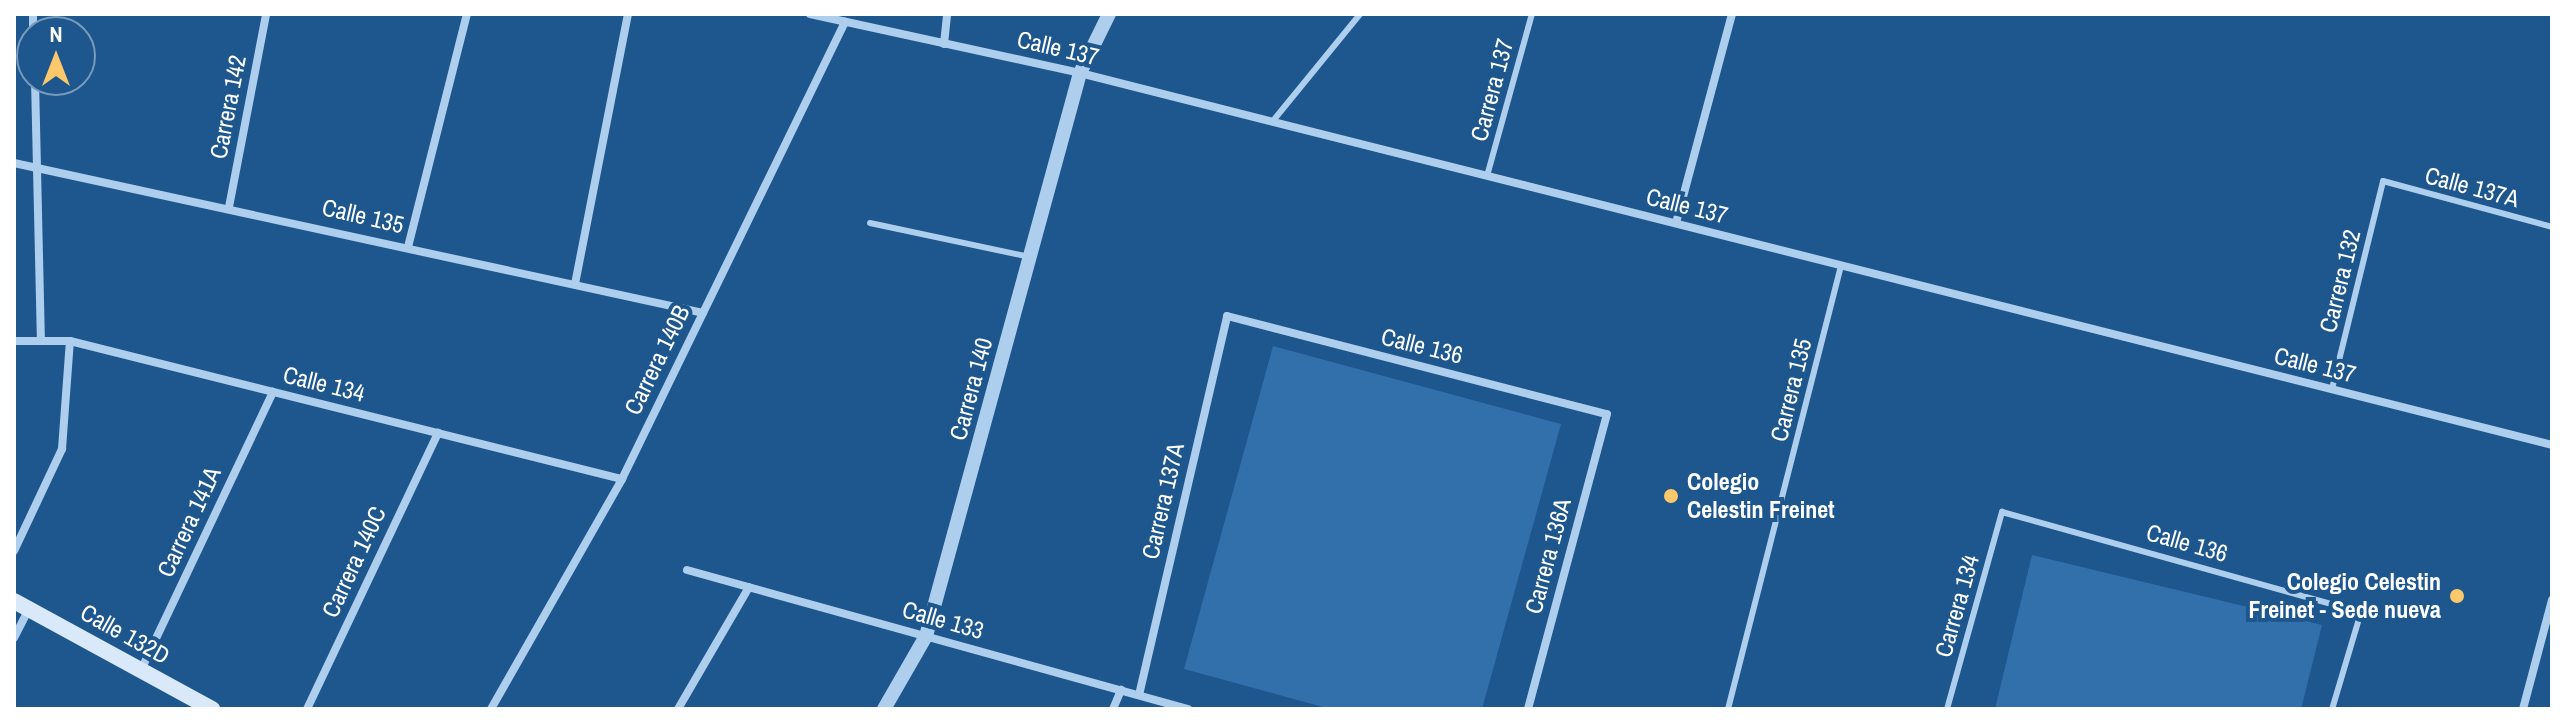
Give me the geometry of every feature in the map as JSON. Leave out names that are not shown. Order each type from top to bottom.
[{"type":"main road","name":"Calle 132D","points":[[14,601],[212,709]]},
{"type":"street","name":"Carrera 142","points":[[229,207],[266,14]]},
{"type":"street","points":[[408,247],[467,14]]},
{"type":"street","points":[[575,284],[628,14]]},
{"type":"street","name":"Calle 137","points":[[810,14],[1080,73],[2552,445]]},
{"type":"street","points":[[944,44],[947,14]]},
{"type":"street","name":"Carrera 140","points":[[884,709],[926,636],[1080,73],[1109,14]]},
{"type":"street","points":[[1676,223],[1732,14]]},
{"type":"street","name":"Carrera 140B","points":[[491,709],[622,479],[845,22]]},
{"type":"street","points":[[35,96],[41,341]]},
{"type":"street","name":"Calle 135","points":[[14,163],[37,163],[703,313]]},
{"type":"street","name":"Calle 136","points":[[1227,316],[1607,414]]},
{"type":"street","name":"Carrera 137A","points":[[1139,695],[1227,316]]},
{"type":"street","name":"Calle 134","points":[[14,341],[70,341],[622,479]]},
{"type":"street","points":[[14,551],[62,449],[70,341]]},
{"type":"street","name":"Carrera 141A","points":[[141,670],[273,392]]},
{"type":"street","name":"Carrera 136A","points":[[1528,709],[1607,414]]},
{"type":"street","name":"Carrera 140C","points":[[307,709],[438,433]]},
{"type":"street","name":"Calle 133","points":[[687,570],[1188,709]]},
{"type":"street","points":[[678,709],[749,587]]},
{"type":"street","points":[[2523,709],[2552,600]]},
{"type":"street","points":[[14,638],[29,609]]},
{"type":"street","points":[[1113,709],[1121,690]]},
{"type":"lane","points":[[1272,122],[1360,14]]},
{"type":"lane","name":"Carrera 137","points":[[1487,176],[1532,14]]},
{"type":"lane","name":"Calle 137A","points":[[2383,181],[2552,227]]},
{"type":"lane","name":"Carrera 132","points":[[2332,389],[2383,181]]},
{"type":"lane","points":[[870,223],[1030,257]]},
{"type":"lane","name":"Carrera 135","points":[[1728,709],[1841,265]]},
{"type":"lane","name":"Calle 136","points":[[2002,512],[2361,612],[2332,709]]},
{"type":"lane","name":"Carrera 134","points":[[1947,709],[2002,512]]},
{"type":"shaded area","points":[[1273,346],[1561,424],[1482,709],[1330,709],[1184,669]]},
{"type":"shaded area","points":[[2032,555],[2322,625],[2301,709],[1995,709]]},
{"type":"place","name":"Colegio Celestin Freinet","points":[[1671,496]]},
{"type":"place","name":"Colegio Celestin Freinet - Sede nueva","points":[[2457,596]]}]
